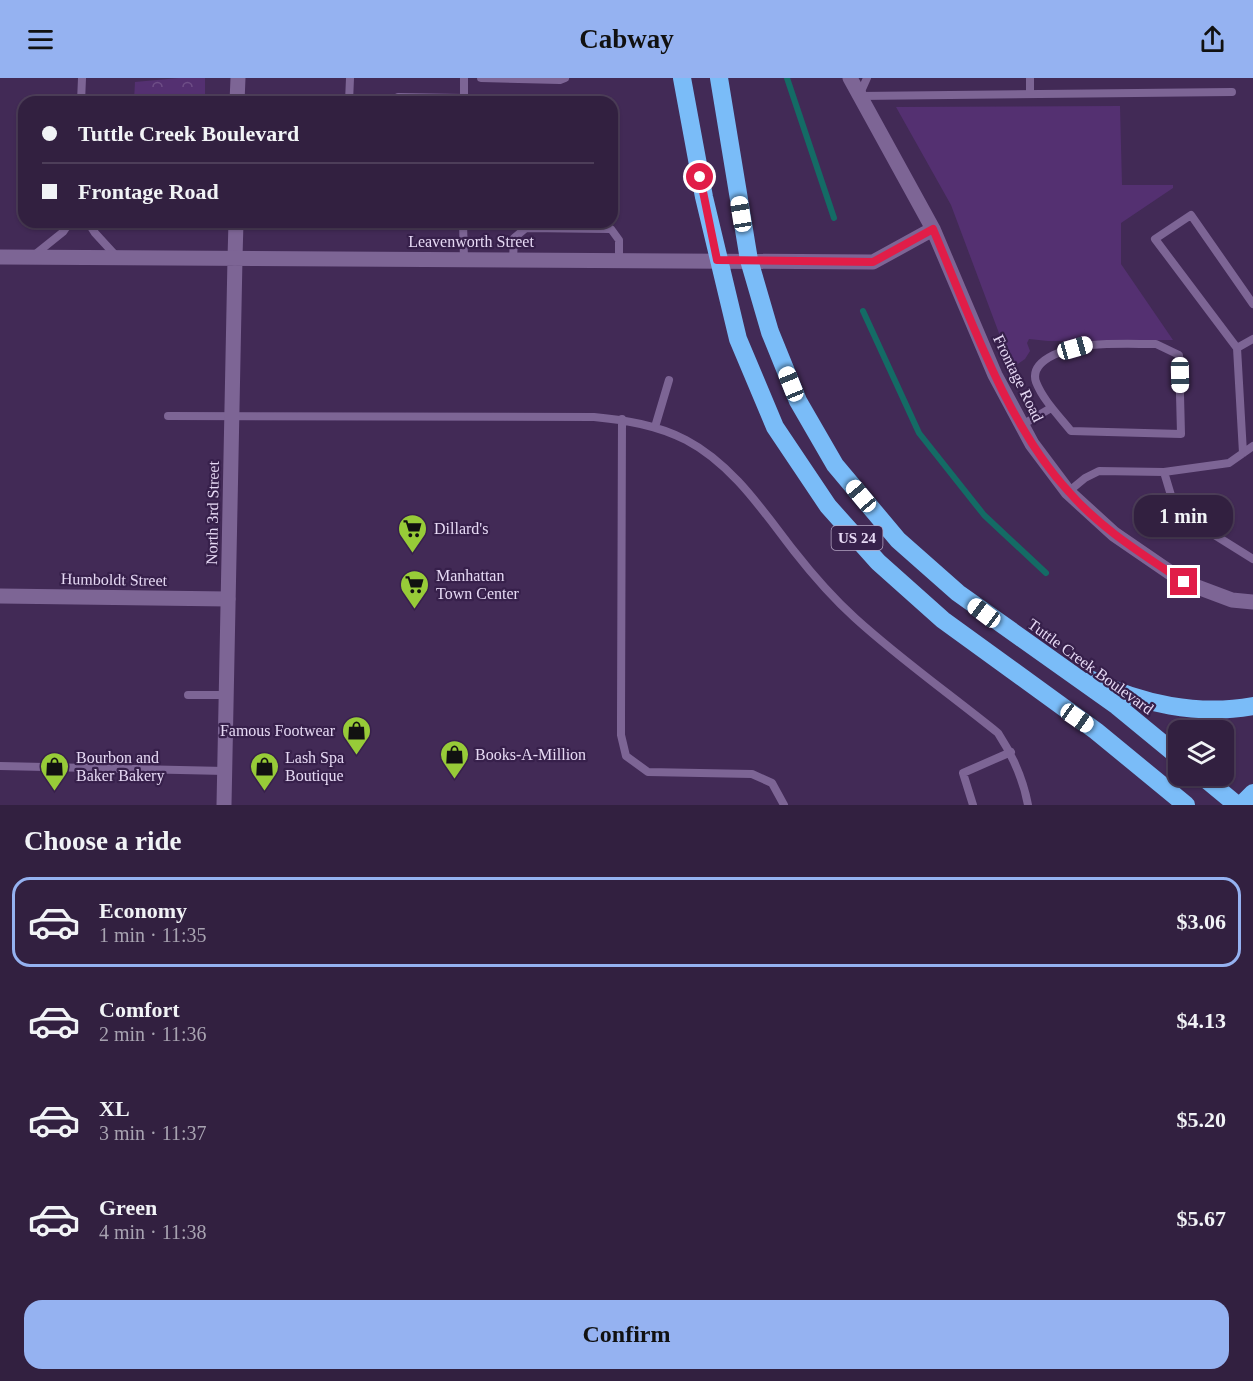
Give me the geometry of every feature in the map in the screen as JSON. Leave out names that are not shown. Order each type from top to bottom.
[{"type":"highway","name":"US 24","points":[[682,78],[717,260],[738,339],[775,427],[828,506],[878,562],[943,620],[1096,731],[1186,805]]},
{"type":"highway","name":"Tuttle Creek Boulevard","points":[[719,78],[748,260],[770,332],[798,401],[835,465],[898,540],[958,593],[1117,706],[1168,747]]},
{"type":"highway","name":"US 24","points":[[1051,660],[1103,685],[1145,701],[1191,709],[1237,709],[1253,706]]},
{"type":"highway","points":[[1215,786],[1239,805],[1253,793]]},
{"type":"street","points":[[237,96],[238,78]]},
{"type":"street","name":"Frontage Road","points":[[850,78],[933,229],[995,375],[1032,444],[1068,492],[1114,534],[1184,582],[1232,600],[1253,602]]},
{"type":"street","name":"North 3rd Street","points":[[224,805],[236,228]]},
{"type":"street","name":"Leavenworth Street","points":[[0,257],[873,262],[933,229]]},
{"type":"street","name":"Humboldt Street","points":[[0,596],[228,598]]},
{"type":"lane","points":[[81,96],[82,78]]},
{"type":"lane","points":[[350,78],[350,96]]},
{"type":"lane","points":[[464,78],[464,96]]},
{"type":"lane","points":[[482,78],[560,80],[565,78]]},
{"type":"lane","points":[[867,78],[859,96],[1232,92]]},
{"type":"lane","points":[[1030,78],[1030,94]]},
{"type":"lane","points":[[1243,453],[1237,348],[1155,239],[1191,215],[1253,304]]},
{"type":"lane","points":[[32,257],[66,228]]},
{"type":"lane","points":[[92,228],[117,257]]},
{"type":"lane","points":[[463,228],[464,260]]},
{"type":"lane","points":[[513,260],[514,238],[526,228],[611,230],[619,240],[619,260]]},
{"type":"lane","points":[[1237,348],[1253,339]]},
{"type":"lane","points":[[1156,344],[1179,355],[1180,434],[1071,431],[1051,408],[1036,381],[1035,370],[1043,360],[1061,352],[1089,345],[1156,344]]},
{"type":"lane","points":[[655,427],[669,380]]},
{"type":"lane","points":[[1022,425],[1051,408]]},
{"type":"lane","points":[[168,416],[594,417],[621,419],[655,427],[687,440],[741,484],[829,593],[855,618],[998,733],[1011,752],[1021,776],[1028,805]]},
{"type":"lane","points":[[621,419],[621,735],[626,756],[648,772],[752,774],[772,783],[784,805]]},
{"type":"lane","points":[[1068,492],[1085,478],[1099,471],[1164,472],[1229,463],[1253,446]]},
{"type":"lane","points":[[1164,472],[1173,502],[1181,514],[1253,559]]},
{"type":"lane","points":[[188,695],[226,695]]},
{"type":"lane","points":[[974,805],[963,773],[1011,752]]},
{"type":"lane","points":[[0,766],[225,771]]},
{"type":"green space","points":[[205,78],[205,96],[134,96],[135,82]]},
{"type":"green space","points":[[1120,106],[1122,185],[1173,185],[1173,188],[1121,223],[1121,264],[1173,340],[1048,341],[1029,339],[1027,343],[1030,351],[1025,359],[1012,368],[951,205],[896,107]]},
{"type":"waterway","points":[[787,78],[834,218]]},
{"type":"waterway","points":[[863,311],[919,433],[984,515],[1046,573]]},
{"type":"place","name":"Dillard's","points":[[413,554]]},
{"type":"place","name":"Manhattan Town Center","points":[[415,610]]},
{"type":"place","name":"Famous Footwear","points":[[356,756]]},
{"type":"place","name":"Books-A-Million","points":[[454,780]]},
{"type":"place","name":"Bourbon and Baker Bakery","points":[[55,792]]},
{"type":"place","name":"Lash Spa Boutique","points":[[264,792]]},
{"type":"route","points":[[700,177],[717,260],[873,262],[933,229],[995,375],[1032,444],[1068,492],[1097,520],[1184,582]]}]
